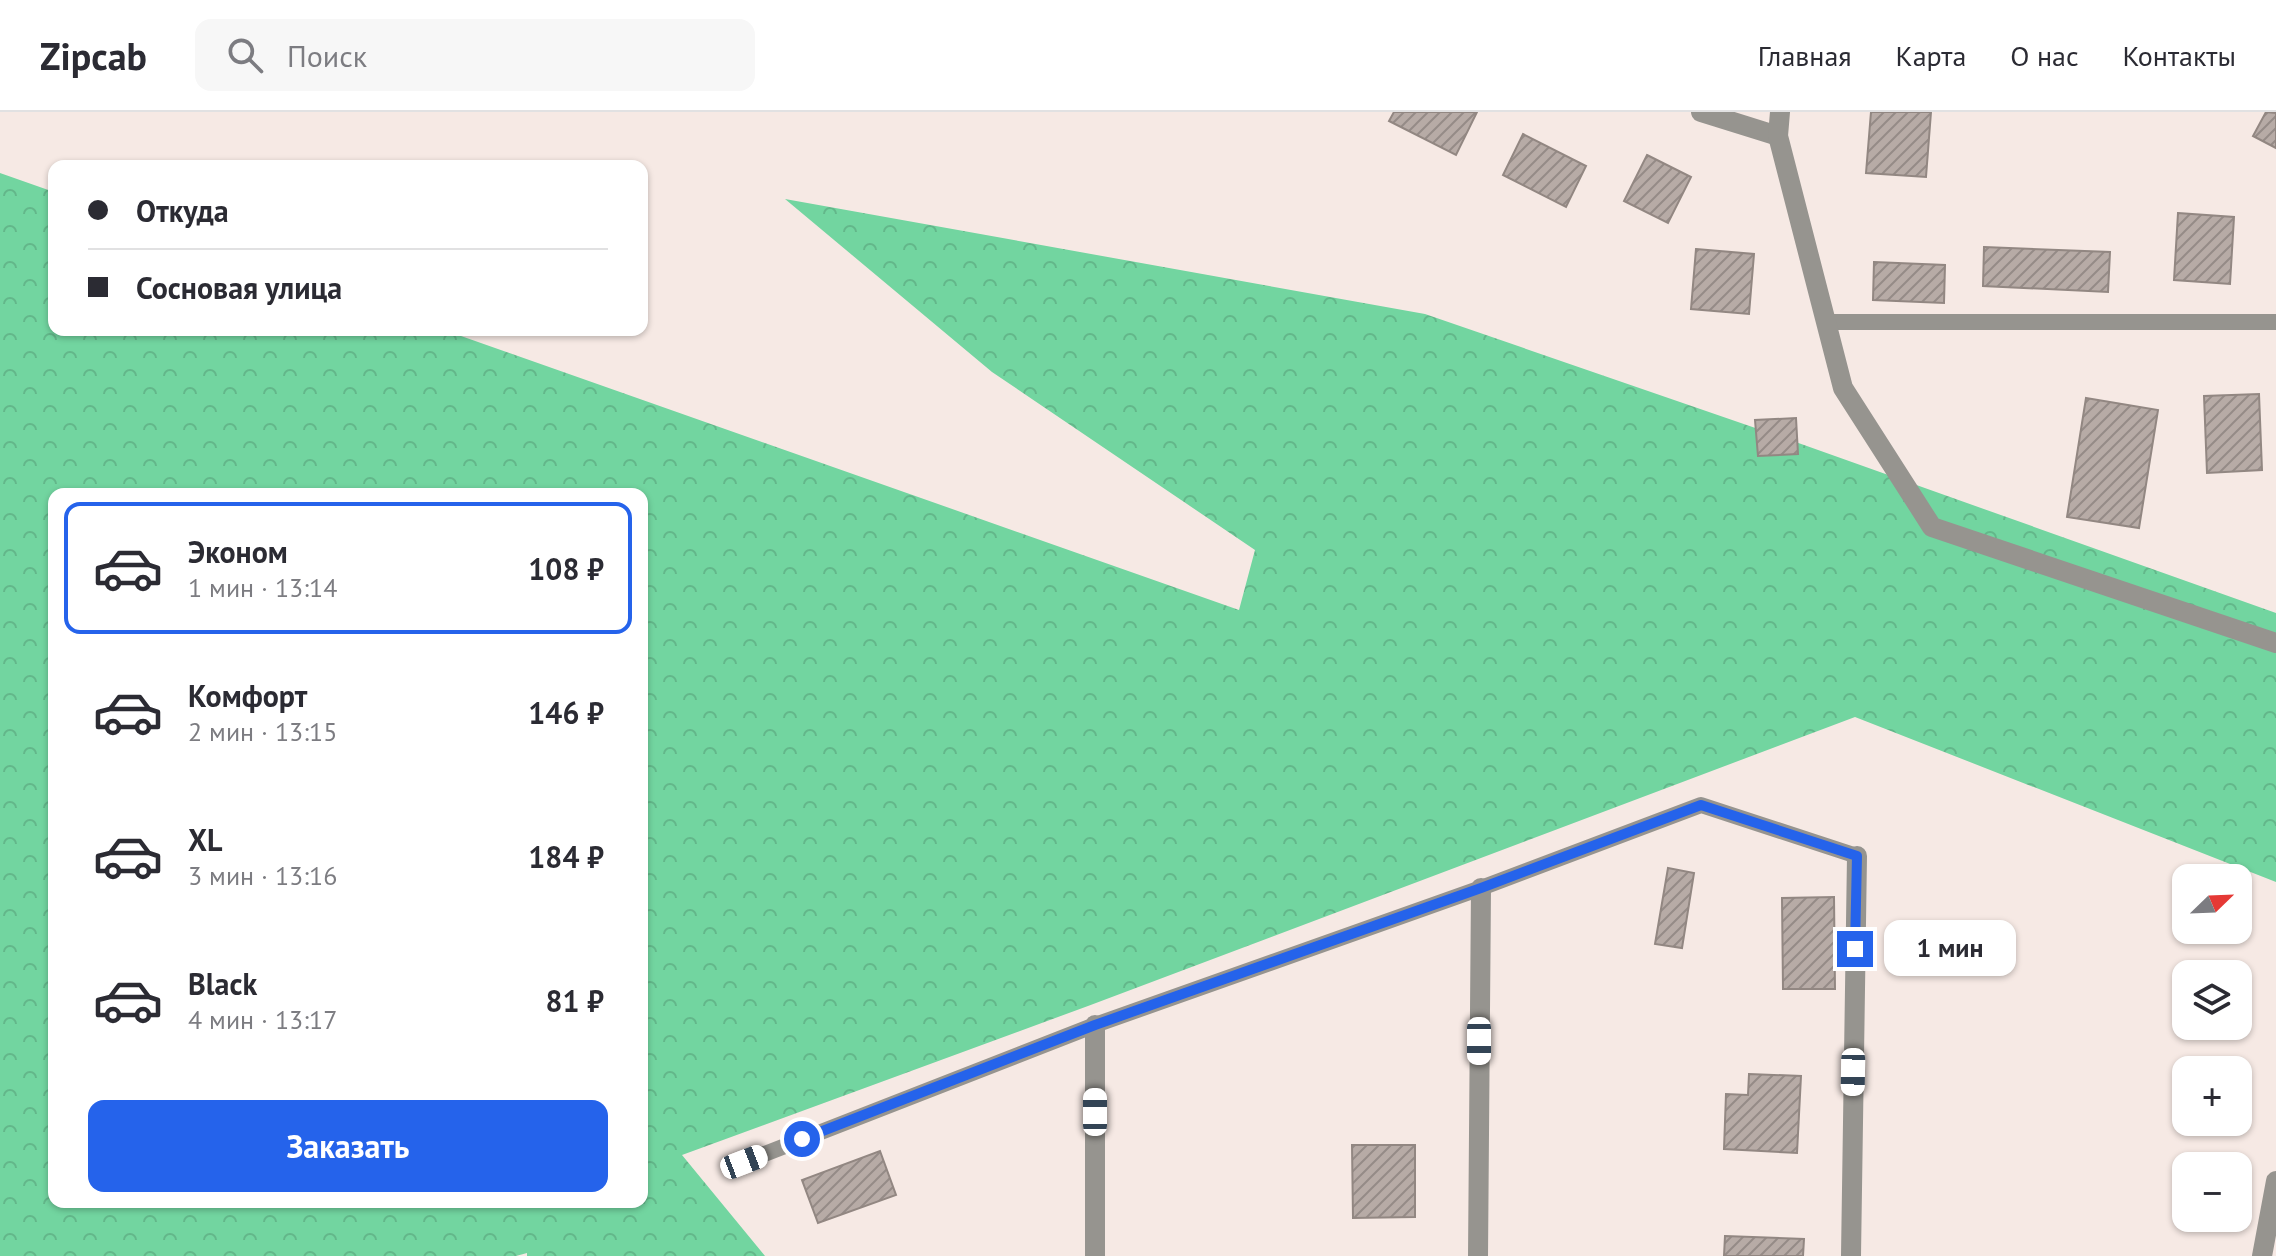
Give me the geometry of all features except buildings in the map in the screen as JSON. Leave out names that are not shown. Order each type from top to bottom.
[{"type":"street","points":[[1701,112],[1778,136]]},
{"type":"street","points":[[1780,112],[1778,136],[1843,388],[1932,527],[2276,643]]},
{"type":"street","points":[[1851,1256],[1857,856]]},
{"type":"street","points":[[1478,1256],[1481,888]]},
{"type":"street","points":[[1095,1025],[1095,1256]]},
{"type":"street","points":[[2262,1256],[2276,1181]]},
{"type":"lane","points":[[1826,322],[2276,322]]},
{"type":"lane","points":[[744,1162],[1095,1025],[1481,888],[1701,805],[1857,856]]},
{"type":"green space","points":[[0,173],[48,190],[48,336],[461,336],[1239,610],[1255,550],[992,372],[785,199],[1425,314],[2276,613],[2276,882],[2252,873],[2252,864],[2230,864],[1855,717],[1088,1006],[682,1155],[765,1256],[527,1256],[527,1253],[516,1256],[0,1256]]},
{"type":"route","points":[[802,1139],[1095,1025],[1481,888],[1701,805],[1857,856],[1855,949]]}]
